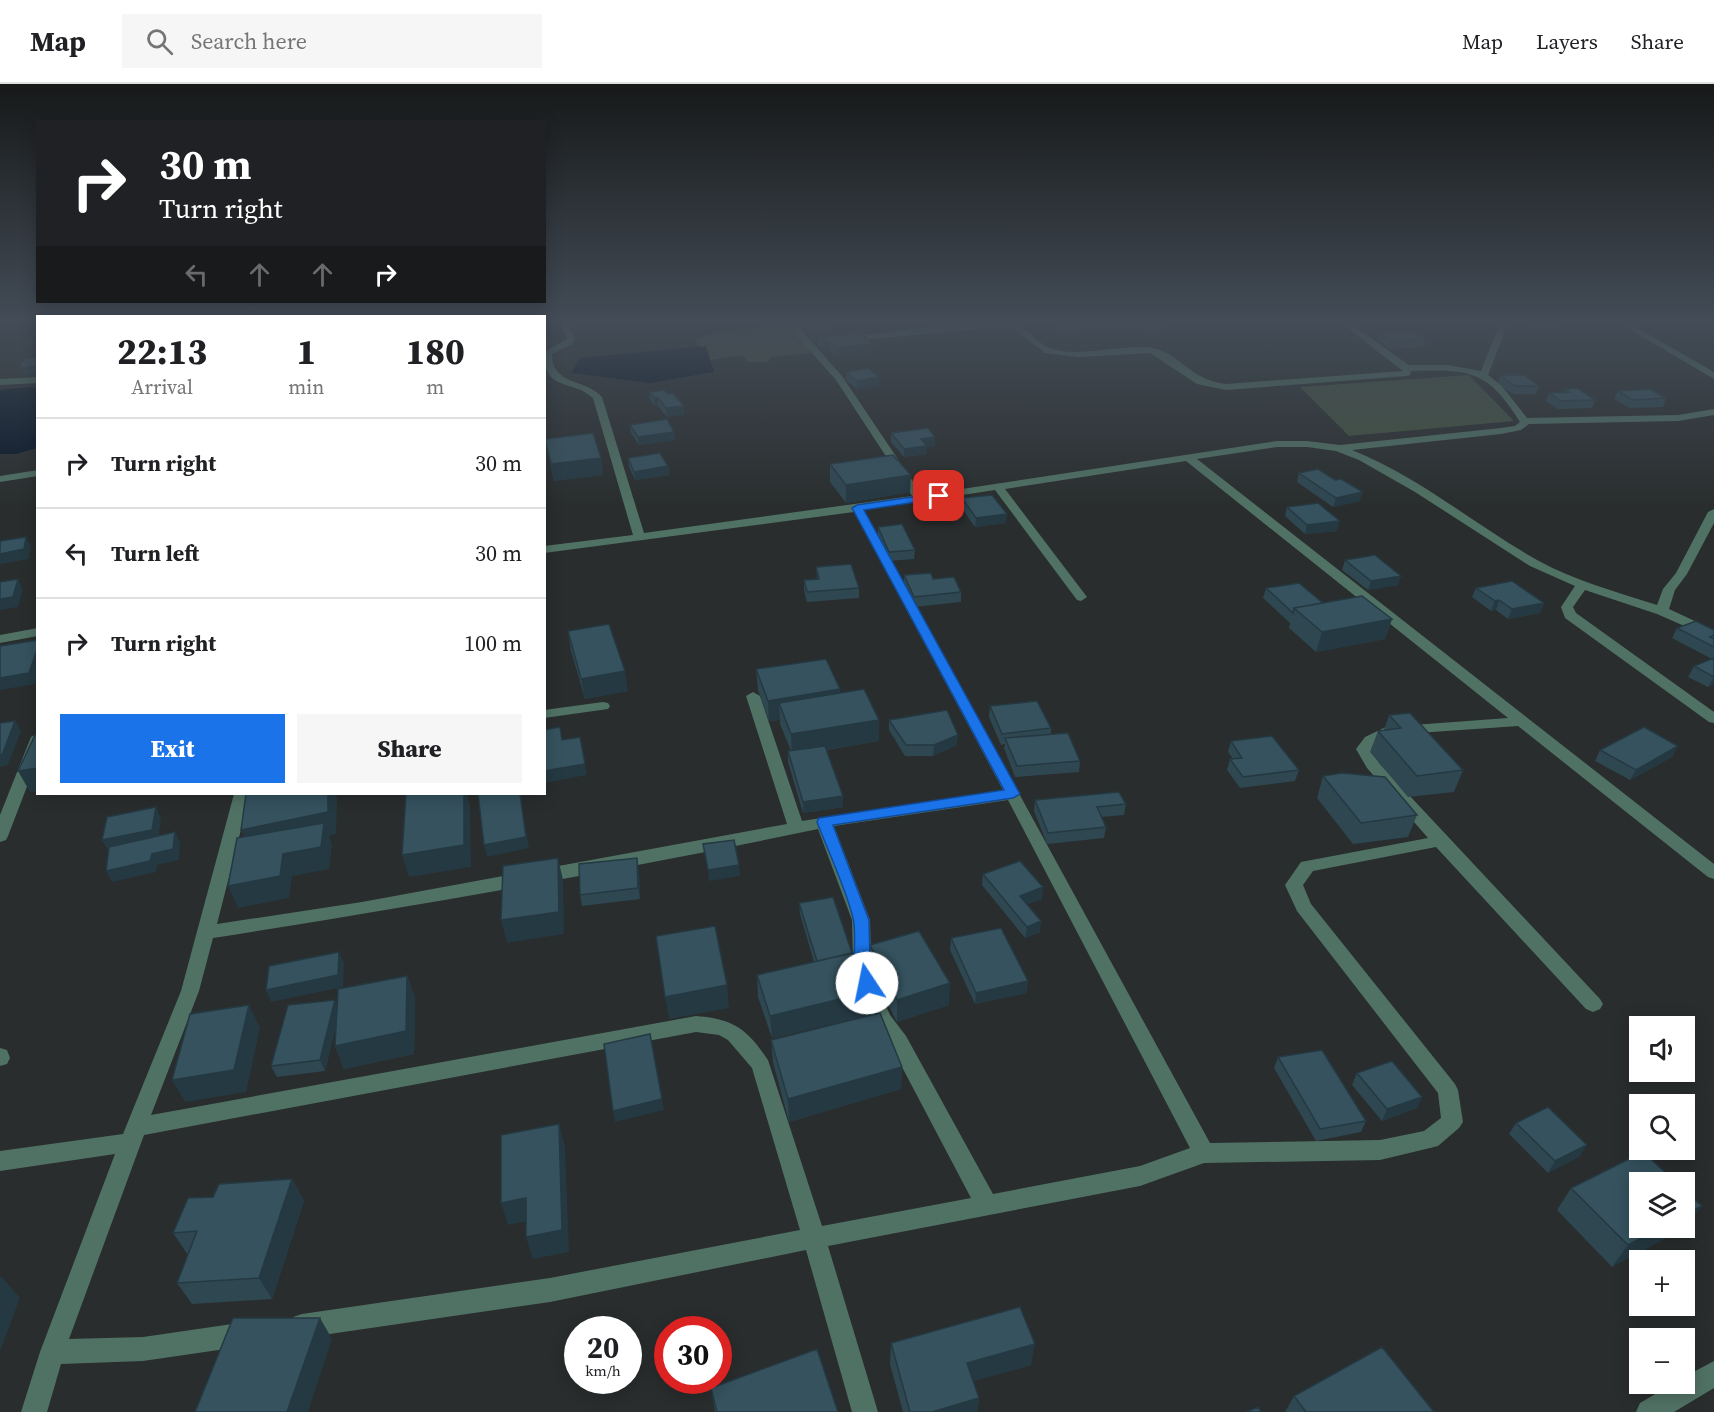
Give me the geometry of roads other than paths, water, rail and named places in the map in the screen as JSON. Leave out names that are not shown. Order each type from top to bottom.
[{"type":"street","points":[[573,385],[592,391],[597,397],[640,538]]},
{"type":"street","points":[[844,385],[919,499]]},
{"type":"street","points":[[1209,385],[1226,387],[1254,385]]},
{"type":"street","points":[[1496,385],[1524,421]]},
{"type":"street","points":[[546,550],[857,508],[1277,444],[1307,444],[1338,448],[1501,431],[1518,428],[1524,421],[1678,418],[1714,412]]},
{"type":"street","points":[[1338,448],[1363,458],[1419,490],[1534,563],[1583,585],[1662,611],[1714,635]]},
{"type":"street","points":[[1189,458],[1714,873]]},
{"type":"street","points":[[0,479],[36,473]]},
{"type":"street","points":[[998,487],[1081,597]]},
{"type":"street","points":[[857,508],[1013,794],[1204,1154]]},
{"type":"street","points":[[1662,611],[1669,589],[1681,574],[1689,555],[1714,512]]},
{"type":"street","points":[[1583,585],[1568,607],[1570,615],[1714,719]]},
{"type":"street","points":[[0,639],[36,632]]},
{"type":"street","points":[[753,696],[796,828]]},
{"type":"street","points":[[546,714],[603,706]]},
{"type":"street","points":[[1522,721],[1386,731],[1370,740],[1364,749],[1372,765],[1440,841],[1593,1004]]},
{"type":"street","points":[[0,836],[36,742]]},
{"type":"street","points":[[207,932],[362,908],[824,822],[1013,794]]},
{"type":"street","points":[[34,1412],[52,1353],[103,1210],[190,991],[242,795]]},
{"type":"street","points":[[824,822],[861,920],[861,960],[867,983],[882,1019],[899,1042],[987,1205]]},
{"type":"street","points":[[52,1353],[143,1348],[550,1290],[1140,1176],[1204,1154],[1380,1150],[1430,1139],[1452,1122],[1448,1090],[1302,908],[1294,885],[1307,866],[1440,841]]},
{"type":"street","points":[[0,1161],[650,1031],[696,1024],[717,1025],[733,1030],[761,1066],[865,1412]]},
{"type":"street","points":[[1649,1412],[1714,1374]]},
{"type":"water","points":[[36,388],[36,448],[16,454],[0,454],[0,390]]}]
